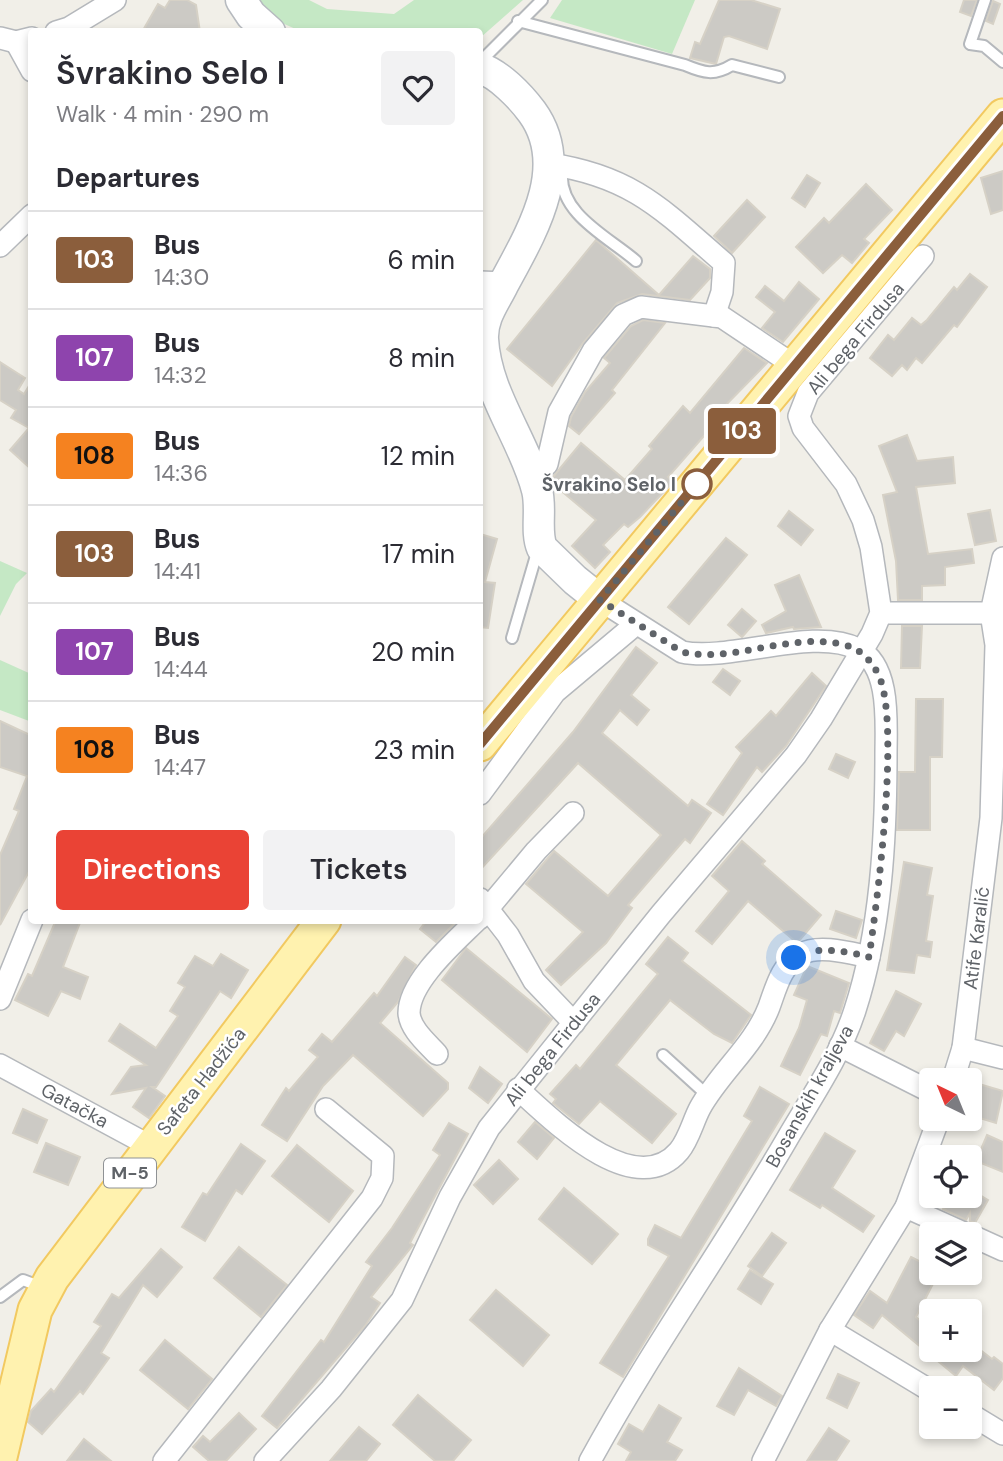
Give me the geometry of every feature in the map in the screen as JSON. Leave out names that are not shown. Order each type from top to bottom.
[{"type":"main road","points":[[241,0],[251,15],[266,28]]},
{"type":"main road","points":[[483,70],[515,93],[542,126],[556,165],[542,204],[492,282],[484,340],[500,402],[538,492],[540,543],[567,573],[600,600]]},
{"type":"main road","points":[[483,740],[1003,116]]},
{"type":"main road","name":"Safeta Hadžića","points":[[2,1443],[35,1310],[47,1289],[150,1146],[321,924]]},
{"type":"street","points":[[69,28],[115,0]]},
{"type":"street","points":[[16,39],[28,63]]},
{"type":"street","points":[[556,165],[619,181],[659,207],[724,263],[722,292],[714,316]]},
{"type":"street","points":[[0,246],[28,219]]},
{"type":"street","name":"Ali bega Firdusa","points":[[265,1461],[331,1389],[402,1300],[450,1197],[489,1128],[796,755],[821,719],[881,613],[871,547],[863,520],[846,484],[803,428],[799,416],[808,393],[923,256]]},
{"type":"street","points":[[533,478],[547,464],[559,412],[593,351],[623,315],[642,307],[714,316],[737,326],[795,366]]},
{"type":"street","points":[[881,613],[997,613],[1003,558]]},
{"type":"street","points":[[600,600],[682,652],[694,654],[761,646],[838,643],[860,650]]},
{"type":"street","name":"Atife Karalić","points":[[957,1068],[963,1048],[991,818],[1000,711],[997,613]]},
{"type":"street","points":[[483,790],[555,692],[636,624]]},
{"type":"street","name":"Bosanskih kraljeva","points":[[590,1461],[626,1398],[775,1161],[840,1046],[855,1013],[869,957],[876,911],[886,784],[887,708],[878,673],[860,650]]},
{"type":"street","points":[[483,910],[573,813]]},
{"type":"street","points":[[483,914],[508,935],[534,981],[574,1023]]},
{"type":"street","points":[[0,999],[30,924]]},
{"type":"street","points":[[437,1054],[414,1028],[409,1013],[413,997],[417,987],[470,924]]},
{"type":"street","points":[[519,1089],[571,1136],[612,1160],[636,1167],[660,1165],[680,1150],[707,1095],[742,1054],[769,1008],[775,985],[794,958],[804,952],[817,951],[846,951],[869,957]]},
{"type":"street","points":[[840,1046],[919,1086]]},
{"type":"street","points":[[963,1048],[1003,1058]]},
{"type":"street","name":"Gatačka","points":[[0,1065],[150,1146]]},
{"type":"street","points":[[164,1461],[372,1198],[382,1178],[383,1156],[326,1109]]},
{"type":"street","points":[[763,1461],[831,1331],[906,1207],[934,1131]]},
{"type":"street","points":[[906,1207],[939,1222]]},
{"type":"street","points":[[982,1241],[1003,1250]]},
{"type":"street","points":[[831,1331],[919,1384]]},
{"type":"street","points":[[982,1421],[1003,1434]]},
{"type":"lane","points":[[483,59],[542,0]]},
{"type":"lane","points":[[985,0],[970,44],[984,46],[1003,62]]},
{"type":"lane","points":[[518,22],[685,65],[705,74],[718,74],[732,65],[779,77]]},
{"type":"lane","points":[[556,165],[561,183],[595,232],[636,261]]},
{"type":"lane","points":[[512,638],[540,543]]},
{"type":"lane","points":[[663,1055],[707,1095]]},
{"type":"lane","points":[[0,1297],[23,1280],[47,1289]]},
{"type":"green space","points":[[254,0],[309,0],[327,9],[394,14],[414,0],[523,0],[483,35],[483,28],[293,28],[271,18]]},
{"type":"green space","points":[[562,0],[695,0],[672,54],[550,18]]},
{"type":"green space","points":[[0,561],[27,573],[16,584],[0,616]]},
{"type":"green space","points":[[0,660],[28,673],[28,721],[0,710]]},
{"type":"building","points":[[170,0],[187,0],[196,5],[199,28],[144,28],[158,4],[165,8]]},
{"type":"building","points":[[719,0],[751,0],[780,9],[767,49],[729,36],[724,37],[716,64],[690,58],[695,42],[700,44]]},
{"type":"building","points":[[964,0],[977,0],[971,16],[960,12]]},
{"type":"building","points":[[993,1],[1000,4],[993,24],[986,21]]},
{"type":"building","points":[[1003,171],[1003,210],[991,214],[981,178]]},
{"type":"building","points":[[807,175],[820,183],[805,207],[792,198]]},
{"type":"building","points":[[866,184],[892,210],[864,239],[869,243],[852,263],[842,255],[823,273],[796,247],[824,218],[829,223]]},
{"type":"building","points":[[747,200],[765,217],[732,253],[714,236]]},
{"type":"building","points":[[596,240],[659,295],[693,256],[710,269],[710,278],[690,300],[642,294],[617,303],[583,343],[552,386],[507,349]]},
{"type":"building","points":[[970,274],[987,287],[957,327],[954,325],[922,363],[916,358],[907,370],[902,365],[892,376],[870,358],[888,335],[894,340],[912,318],[921,325],[927,320],[954,287],[957,290]]},
{"type":"building","points":[[799,282],[819,299],[783,342],[762,328],[775,312],[756,297],[765,286],[784,301]]},
{"type":"building","points":[[643,320],[665,323],[612,390],[615,393],[579,434],[569,426],[571,417],[585,392],[610,363],[604,358],[631,326]]},
{"type":"building","points":[[744,348],[767,363],[714,417],[718,420],[668,477],[673,482],[640,517],[628,527],[624,524],[603,545],[610,552],[595,568],[572,546],[596,520],[553,484],[552,478],[581,443],[625,480],[652,449],[649,446],[683,406],[690,413]]},
{"type":"building","points":[[0,362],[25,378],[18,390],[24,394],[28,388],[28,427],[11,418],[16,410],[0,400]]},
{"type":"building","points":[[28,429],[28,466],[10,450]]},
{"type":"building","points":[[907,435],[917,461],[953,457],[955,483],[916,487],[928,554],[972,549],[974,563],[945,567],[945,585],[922,586],[922,600],[898,600],[896,561],[883,495],[897,492],[879,446]]},
{"type":"building","points":[[990,510],[996,541],[975,545],[968,514]]},
{"type":"building","points":[[789,511],[813,530],[801,545],[778,526]]},
{"type":"building","points":[[483,535],[497,539],[485,582],[495,583],[488,628],[483,627]]},
{"type":"building","points":[[726,538],[747,555],[689,624],[668,607]]},
{"type":"building","points":[[799,575],[821,627],[793,627],[766,633],[762,625],[786,611],[775,585]]},
{"type":"building","points":[[742,609],[756,621],[742,637],[728,625]]},
{"type":"building","points":[[902,626],[922,626],[920,668],[901,668]]},
{"type":"building","points":[[636,647],[657,663],[631,695],[649,710],[637,725],[620,710],[602,733],[688,806],[692,800],[711,813],[690,843],[685,839],[628,905],[632,908],[606,943],[561,985],[546,970],[583,932],[526,884],[554,851],[608,896],[661,835],[578,763],[483,867],[483,836],[573,732]]},
{"type":"building","points":[[723,669],[740,681],[730,695],[713,682]]},
{"type":"building","points":[[812,673],[826,686],[786,746],[762,772],[757,767],[723,815],[707,804],[742,753],[736,747],[771,711],[776,716]]},
{"type":"building","points":[[916,699],[943,699],[942,757],[930,757],[930,830],[897,830],[899,772],[915,772]]},
{"type":"building","points":[[0,721],[28,734],[28,873],[0,925],[0,855],[19,811],[14,809],[27,776],[0,767]]},
{"type":"building","points":[[836,754],[855,762],[848,778],[829,769]]},
{"type":"building","points":[[742,841],[765,861],[762,864],[821,915],[799,941],[796,942],[748,901],[712,944],[696,931],[729,891],[712,876]]},
{"type":"building","points":[[904,862],[932,868],[927,895],[933,896],[926,941],[932,942],[930,957],[917,955],[914,973],[887,970]]},
{"type":"building","points":[[836,911],[862,920],[856,938],[830,929]]},
{"type":"building","points":[[54,924],[79,924],[63,967],[88,977],[80,999],[61,991],[48,1016],[15,1000],[28,974],[32,976]]},
{"type":"building","points":[[424,924],[454,924],[436,942],[420,929]]},
{"type":"building","points":[[668,937],[688,953],[682,961],[751,1015],[732,1043],[714,1034],[670,1000],[616,1065],[676,1114],[652,1143],[600,1101],[579,1124],[553,1103],[556,1099],[550,1094],[576,1065],[580,1069],[658,974],[646,964]]},
{"type":"building","points":[[466,948],[552,1019],[527,1052],[442,980]]},
{"type":"building","points":[[221,954],[248,970],[231,998],[220,991],[156,1087],[152,1087],[165,1096],[149,1118],[133,1107],[146,1088],[112,1094],[131,1067],[146,1065],[109,1041],[120,1024],[156,1048],[178,1016],[170,1011],[185,987],[178,983],[195,956],[213,966]]},
{"type":"building","points":[[405,957],[416,965],[398,1002],[380,1023],[448,1083],[448,1089],[423,1116],[353,1055],[323,1086],[287,1141],[262,1125],[286,1088],[289,1091],[318,1057],[309,1050],[322,1034],[332,1042],[374,993],[377,996]]},
{"type":"building","points":[[807,966],[849,983],[840,1013],[834,1011],[827,1036],[821,1034],[800,1075],[781,1066],[799,1028],[807,1000],[794,995]]},
{"type":"building","points":[[896,991],[921,1004],[904,1036],[896,1031],[884,1051],[870,1043]]},
{"type":"building","points":[[480,1067],[502,1084],[488,1103],[469,1088]]},
{"type":"building","points":[[982,1085],[1003,1091],[996,1123],[982,1119]]},
{"type":"building","points":[[760,1087],[789,1104],[623,1377],[600,1363],[669,1256],[648,1245],[648,1239],[655,1225],[681,1238],[752,1121],[744,1116]]},
{"type":"building","points":[[23,1109],[47,1120],[37,1143],[13,1133]]},
{"type":"building","points":[[535,1122],[554,1138],[537,1159],[518,1142]]},
{"type":"building","points":[[449,1123],[468,1134],[410,1243],[413,1245],[371,1297],[380,1303],[365,1326],[277,1428],[262,1416],[321,1340],[324,1342],[372,1266],[366,1262],[440,1155],[433,1150]]},
{"type":"building","points":[[825,1133],[855,1151],[832,1188],[874,1216],[863,1232],[822,1205],[820,1208],[790,1190]]},
{"type":"building","points":[[987,1135],[1003,1142],[1003,1172],[982,1163],[982,1147]]},
{"type":"building","points":[[46,1143],[80,1157],[68,1185],[34,1172]]},
{"type":"building","points":[[241,1144],[265,1161],[242,1194],[236,1190],[205,1241],[182,1227],[203,1193],[207,1195]]},
{"type":"building","points":[[297,1145],[353,1191],[329,1222],[272,1176]]},
{"type":"building","points":[[499,1160],[518,1179],[493,1204],[474,1185]]},
{"type":"building","points":[[564,1188],[618,1234],[592,1264],[539,1219]]},
{"type":"building","points":[[982,1196],[988,1200],[976,1222],[970,1221],[970,1213],[966,1220],[943,1209],[982,1208]]},
{"type":"building","points":[[772,1233],[786,1243],[762,1276],[748,1266]]},
{"type":"building","points":[[239,1247],[287,1285],[261,1317],[214,1278]]},
{"type":"building","points":[[161,1249],[182,1267],[157,1297],[143,1285],[101,1353],[109,1358],[83,1394],[80,1391],[42,1434],[28,1422],[31,1411],[51,1389],[54,1392],[101,1326],[94,1322],[112,1294],[119,1298]]},
{"type":"building","points":[[911,1257],[919,1261],[919,1285],[932,1285],[925,1299],[919,1299],[916,1317],[919,1320],[919,1346],[882,1315],[873,1328],[854,1315],[870,1291],[887,1303]]},
{"type":"building","points":[[750,1270],[773,1284],[761,1304],[738,1289]]},
{"type":"building","points":[[496,1290],[549,1335],[523,1366],[470,1320]]},
{"type":"building","points":[[165,1340],[212,1379],[188,1409],[140,1370]]},
{"type":"building","points":[[982,1351],[1003,1364],[1003,1378],[994,1390],[982,1381],[982,1376],[976,1376],[963,1366],[956,1376],[939,1362],[982,1362]]},
{"type":"building","points":[[739,1368],[782,1396],[776,1406],[748,1390],[734,1415],[717,1406]]},
{"type":"building","points":[[838,1374],[859,1383],[847,1408],[827,1398]]},
{"type":"building","points":[[418,1395],[471,1440],[453,1461],[435,1461],[393,1425]]},
{"type":"building","points":[[659,1405],[681,1418],[667,1442],[682,1450],[675,1461],[626,1461],[631,1452],[618,1444],[629,1424],[643,1432]]},
{"type":"building","points":[[239,1413],[256,1429],[226,1461],[209,1461],[193,1447],[203,1436],[210,1442]]},
{"type":"building","points":[[359,1427],[380,1444],[366,1461],[330,1461]]},
{"type":"building","points":[[829,1428],[849,1441],[836,1461],[807,1461]]},
{"type":"building","points":[[84,1439],[111,1461],[67,1461]]},
{"type":"bus line","name":"103","points":[[483,740],[940,195],[1003,116]]},
{"type":"place","name":"Švrakino Selo I","points":[[697,484]]},
{"type":"route","points":[[697,484],[600,600],[682,652],[712,654],[761,646],[838,643],[860,650],[878,673],[885,694],[886,784],[876,911],[869,957],[846,951],[817,951],[804,952],[794,958]]}]
